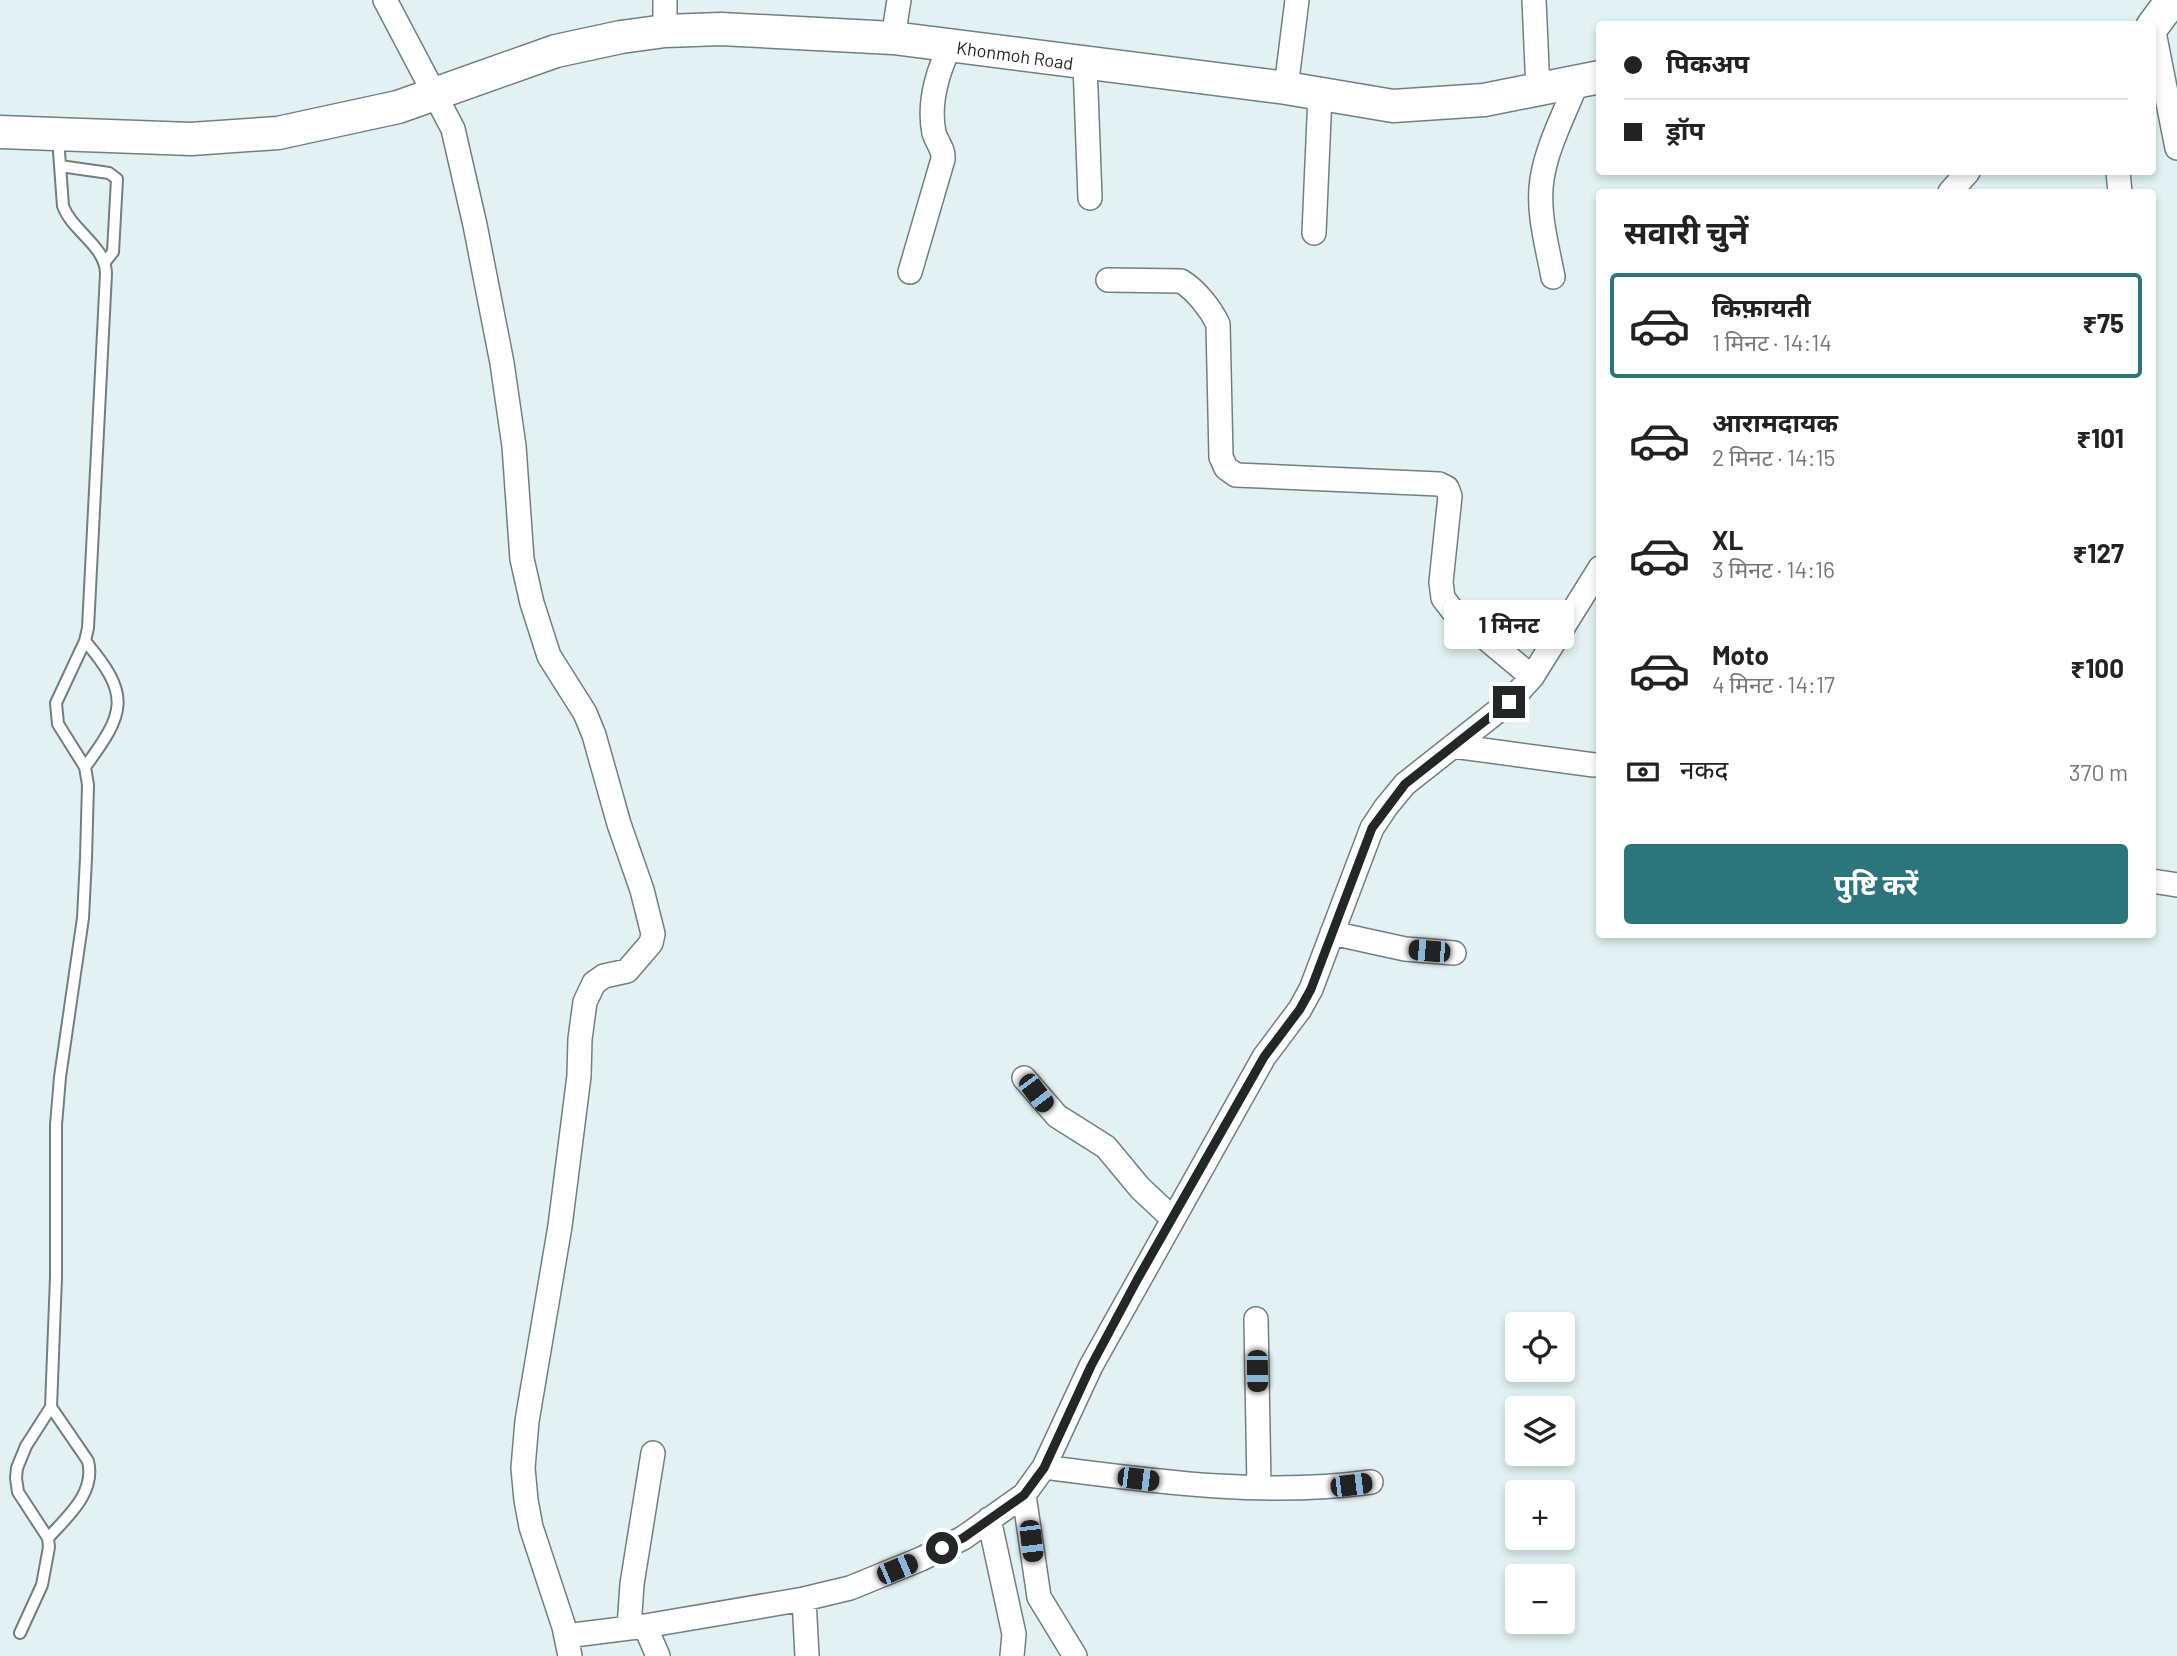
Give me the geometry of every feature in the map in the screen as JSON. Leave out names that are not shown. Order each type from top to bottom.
[{"type":"main road","points":[[2156,23],[2172,0]]},
{"type":"main road","name":"Khonmoh Road","points":[[0,132],[59,151],[278,132],[398,107],[556,51],[665,31],[721,29],[893,38],[1286,88],[1393,106],[1484,100],[1588,80]]},
{"type":"street","points":[[385,0],[453,129],[502,363],[514,446],[522,558],[532,603],[549,656],[585,713],[594,735],[653,934],[651,943],[627,971],[604,976],[594,983],[586,1002],[560,1226],[527,1421],[523,1468],[526,1500],[531,1527],[568,1646],[637,1627],[804,1599],[850,1588],[963,1538],[1024,1495],[1044,1468],[1091,1366],[1264,1057],[1300,1009],[1372,828],[1405,784],[1509,702],[1532,677],[1596,574]]},
{"type":"street","points":[[664,0],[665,31]]},
{"type":"street","points":[[893,38],[899,0]]},
{"type":"street","points":[[1286,88],[1297,0]]},
{"type":"street","points":[[1534,0],[1538,90]]},
{"type":"street","points":[[2156,42],[2177,148]]},
{"type":"street","points":[[910,272],[943,159],[934,131],[933,98],[941,65],[950,46]]},
{"type":"street","points":[[1085,64],[1090,198]]},
{"type":"street","points":[[1553,276],[1542,215],[1542,181],[1549,152],[1588,80]]},
{"type":"street","points":[[1314,233],[1320,95]]},
{"type":"street","points":[[1953,189],[1965,175]]},
{"type":"street","points":[[1108,280],[1181,281],[1188,285],[1214,317],[1217,324],[1221,457],[1230,472],[1236,475],[1439,484],[1447,488],[1450,496],[1441,582],[1443,598],[1453,611],[1532,677]]},
{"type":"street","points":[[1453,746],[1594,765]]},
{"type":"street","points":[[2156,882],[2177,885]]},
{"type":"street","points":[[1332,933],[1405,949],[1454,953]]},
{"type":"street","points":[[1024,1078],[1057,1116],[1106,1147],[1140,1188],[1173,1219]]},
{"type":"street","points":[[1256,1319],[1259,1488]]},
{"type":"street","points":[[653,1453],[632,1584],[637,1627],[658,1656]]},
{"type":"street","points":[[1044,1468],[1201,1486],[1318,1488],[1371,1482]]},
{"type":"street","points":[[1024,1495],[1039,1597],[1075,1656]]},
{"type":"street","points":[[989,1519],[1014,1634],[1012,1656]]},
{"type":"street","points":[[804,1599],[807,1656]]},
{"type":"lane","points":[[20,1633],[42,1585],[49,1547],[48,1538],[18,1492],[16,1479],[17,1468],[26,1446],[51,1406],[56,1277],[56,1125],[60,1077],[83,918],[88,785],[85,767],[58,724],[55,710],[88,628],[105,262],[113,252],[117,179],[59,151],[63,206],[67,216],[105,262]]},
{"type":"lane","points":[[85,641],[116,685],[118,699],[110,731],[85,767]]},
{"type":"lane","points":[[48,1538],[83,1498],[90,1470],[88,1461],[51,1406]]},
{"type":"route","points":[[942,1548],[963,1538],[1024,1495],[1044,1468],[1091,1366],[1137,1280],[1264,1057],[1300,1009],[1311,989],[1372,828],[1385,807],[1405,784],[1509,702]]}]
